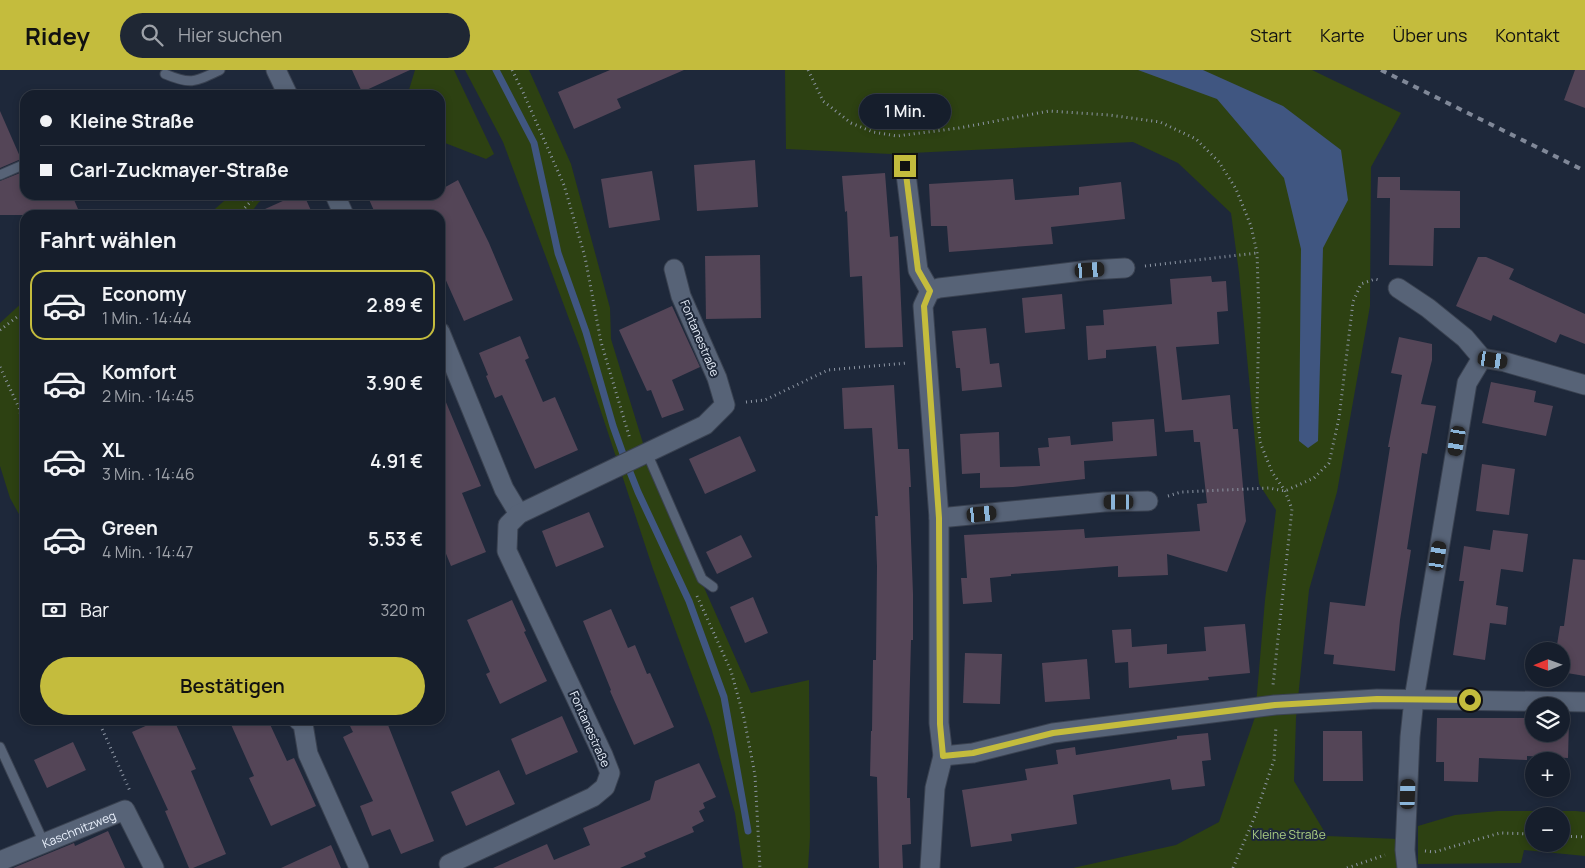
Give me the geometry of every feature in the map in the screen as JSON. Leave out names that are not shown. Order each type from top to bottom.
[{"type":"street","points":[[276,70],[286,90]]},
{"type":"street","points":[[905,166],[918,270],[930,291]]},
{"type":"street","points":[[930,868],[935,788],[943,756],[940,724],[939,518],[924,306],[930,291],[939,288],[1090,270],[1125,268]]},
{"type":"street","name":"Fontanestraße","points":[[674,269],[681,296],[717,378],[725,405]]},
{"type":"street","points":[[1398,288],[1428,308],[1465,338],[1482,358],[1505,362],[1585,385]]},
{"type":"street","points":[[445,344],[504,489],[519,514],[705,425],[725,405]]},
{"type":"street","points":[[1406,859],[1410,737],[1414,699],[1467,383],[1482,358]]},
{"type":"street","points":[[939,518],[1104,502],[1148,501]]},
{"type":"street","name":"Fontanestraße","points":[[446,867],[593,796],[605,787],[610,773],[507,551],[508,525],[519,514]]},
{"type":"street","points":[[943,756],[973,753],[1053,733],[1275,705],[1377,699],[1585,702]]},
{"type":"street","points":[[304,725],[308,754],[359,868]]},
{"type":"street","name":"Kaschnitzweg","points":[[0,861],[125,810],[154,868]]},
{"type":"lane","points":[[165,74],[183,82],[199,80],[220,70]]},
{"type":"lane","points":[[0,175],[20,166]]},
{"type":"lane","points":[[647,453],[702,579],[713,587]]},
{"type":"lane","points":[[0,747],[44,843]]},
{"type":"path","points":[[808,70],[823,101],[851,123],[873,132],[897,136],[958,128],[1049,111],[1109,115],[1160,122],[1196,139],[1219,162],[1236,189],[1251,226],[1256,253],[1259,316],[1257,409],[1260,442],[1272,472],[1285,491],[1292,509],[1272,686],[1276,728],[1274,760],[1255,816],[1232,868]]},
{"type":"path","points":[[243,210],[252,200]]},
{"type":"path","points":[[1125,268],[1165,265],[1256,253]]},
{"type":"path","points":[[1148,501],[1181,492],[1269,488],[1285,491],[1314,478],[1330,464],[1339,418],[1352,302],[1361,284],[1375,279],[1398,288]]},
{"type":"path","points":[[0,330],[20,315]]},
{"type":"path","points":[[725,405],[765,400],[828,370],[927,361]]},
{"type":"path","points":[[0,367],[20,410]]},
{"type":"path","points":[[100,725],[131,794],[125,810]]},
{"type":"path","points":[[1348,868],[1392,852],[1406,859],[1500,833],[1525,834]]},
{"type":"path","points":[[1570,836],[1585,837]]},
{"type":"green space","points":[[415,70],[454,70],[494,154],[486,159],[445,143],[445,90],[409,90]]},
{"type":"green space","points":[[465,70],[529,70],[571,164],[610,308],[611,339],[650,466],[751,693],[809,680],[810,837],[808,868],[743,868],[735,813],[711,727],[653,569],[581,351],[503,142]]},
{"type":"green space","name":"Kleine Straße","points":[[785,70],[1312,70],[1401,113],[1371,167],[1370,306],[1337,492],[1309,590],[1296,718],[1294,781],[1327,836],[1398,839],[1398,868],[1073,868],[1176,845],[1219,822],[1255,717],[1265,600],[1276,510],[1259,484],[1239,273],[1231,213],[1178,163],[1133,142],[891,154],[786,149]]},
{"type":"green space","points":[[225,200],[263,200],[253,210],[214,210]]},
{"type":"green space","points":[[20,305],[20,516],[10,498],[0,466],[0,323]]},
{"type":"green space","points":[[1498,811],[1525,811],[1525,850],[1521,863],[1418,864],[1418,826],[1455,815]]},
{"type":"green space","points":[[1570,811],[1585,812],[1585,856],[1544,852],[1570,852]]},
{"type":"water","points":[[1138,70],[1203,70],[1283,106],[1341,150],[1348,200],[1323,248],[1318,441],[1308,448],[1299,441],[1301,249],[1284,178],[1217,99]]},
{"type":"building","points":[[352,70],[410,70],[366,90],[361,90]]},
{"type":"building","points":[[610,70],[684,70],[617,99],[621,108],[574,129],[558,92]]},
{"type":"building","points":[[1575,70],[1585,70],[1585,108],[1564,100]]},
{"type":"building","points":[[0,111],[20,159],[0,168]]},
{"type":"building","points":[[755,160],[758,207],[697,211],[694,165]]},
{"type":"building","points":[[652,171],[660,220],[609,228],[601,179]]},
{"type":"building","points":[[20,173],[20,200],[74,200],[78,209],[20,210],[20,215],[0,215],[0,181]]},
{"type":"building","points":[[885,173],[890,237],[898,236],[903,347],[865,348],[862,276],[850,277],[847,211],[845,212],[842,176]]},
{"type":"building","points":[[1378,177],[1400,177],[1400,190],[1460,191],[1460,228],[1434,228],[1433,266],[1389,265],[1390,198],[1377,198]]},
{"type":"building","points":[[1013,179],[1015,200],[1079,195],[1079,187],[1121,182],[1125,219],[1051,227],[1053,244],[949,252],[947,226],[931,226],[929,184]]},
{"type":"building","points":[[458,180],[489,243],[513,300],[464,321],[445,278],[445,210],[374,210],[369,200],[445,200],[445,187]]},
{"type":"building","points":[[285,200],[306,200],[311,210],[263,210]]},
{"type":"building","points":[[760,255],[761,318],[706,319],[705,256]]},
{"type":"building","points":[[1478,257],[1486,257],[1514,269],[1509,279],[1585,314],[1585,344],[1560,334],[1556,343],[1493,315],[1491,321],[1456,306]]},
{"type":"building","points":[[1211,276],[1212,282],[1226,281],[1228,311],[1217,312],[1219,344],[1176,347],[1182,400],[1230,395],[1233,429],[1238,429],[1246,521],[1227,572],[1167,554],[1168,575],[1118,577],[1118,566],[1011,574],[1011,576],[990,578],[992,602],[963,604],[961,578],[967,578],[964,535],[1084,529],[1085,538],[1200,531],[1197,504],[1207,503],[1200,442],[1194,442],[1193,430],[1165,432],[1156,346],[1106,350],[1106,358],[1088,360],[1086,326],[1104,325],[1103,310],[1172,304],[1170,279]]},
{"type":"building","points":[[1062,294],[1065,329],[1025,333],[1022,298]]},
{"type":"building","points":[[672,306],[700,367],[672,380],[684,410],[662,418],[651,390],[647,391],[619,330]]},
{"type":"building","points":[[986,328],[990,364],[999,363],[1002,387],[962,391],[960,368],[956,368],[952,331]]},
{"type":"building","points":[[520,336],[529,358],[525,360],[543,402],[555,397],[578,450],[535,469],[502,395],[495,398],[479,353]]},
{"type":"building","points":[[1399,337],[1432,344],[1432,360],[1421,404],[1436,406],[1427,454],[1422,453],[1407,549],[1411,550],[1400,620],[1395,671],[1333,664],[1334,655],[1324,654],[1330,602],[1365,606],[1390,447],[1388,447],[1402,375],[1391,373]]},
{"type":"building","points":[[1491,382],[1536,391],[1534,402],[1553,406],[1546,436],[1482,423]]},
{"type":"building","points":[[894,385],[898,449],[909,449],[911,487],[909,487],[913,640],[911,640],[907,798],[910,798],[911,844],[902,845],[903,868],[879,868],[877,777],[870,776],[873,660],[876,660],[877,566],[875,516],[878,516],[872,428],[844,429],[842,388]]},
{"type":"building","points":[[445,400],[481,486],[462,493],[486,552],[451,566],[445,551]]},
{"type":"building","points":[[1154,419],[1157,456],[1084,461],[1085,479],[1013,487],[980,488],[980,473],[962,474],[960,434],[999,432],[1000,467],[1040,466],[1038,448],[1049,447],[1048,438],[1070,436],[1071,445],[1113,441],[1112,422]]},
{"type":"building","points":[[740,436],[756,471],[705,494],[689,459]]},
{"type":"building","points":[[1482,464],[1515,469],[1509,515],[1476,511]]},
{"type":"building","points":[[589,512],[604,547],[556,567],[542,531]]},
{"type":"building","points":[[1493,530],[1528,534],[1523,572],[1501,569],[1496,605],[1508,607],[1506,625],[1490,623],[1485,660],[1453,655],[1464,581],[1459,581],[1464,546],[1490,550]]},
{"type":"building","points":[[741,535],[752,557],[717,574],[706,552]]},
{"type":"building","points":[[1573,559],[1585,560],[1585,676],[1570,674],[1570,642],[1557,642],[1560,626],[1564,626]]},
{"type":"building","points":[[753,597],[768,633],[745,643],[730,607]]},
{"type":"building","points":[[512,600],[526,631],[524,632],[547,681],[500,704],[486,674],[490,672],[467,620]]},
{"type":"building","points":[[611,609],[628,648],[635,645],[647,674],[650,673],[674,727],[634,745],[610,691],[583,621]]},
{"type":"building","points":[[1245,624],[1250,673],[1208,677],[1209,680],[1129,688],[1128,662],[1115,663],[1112,630],[1131,629],[1132,647],[1167,644],[1167,654],[1206,651],[1204,627]]},
{"type":"building","points":[[965,653],[1002,654],[1000,704],[963,703]]},
{"type":"building","points":[[1087,659],[1090,699],[1045,702],[1042,663]]},
{"type":"building","points":[[562,716],[578,752],[526,775],[511,739]]},
{"type":"building","points":[[1437,718],[1525,718],[1525,742],[1568,742],[1568,752],[1525,752],[1525,760],[1479,758],[1478,782],[1444,781],[1444,762],[1436,762]]},
{"type":"building","points":[[148,725],[176,725],[196,769],[191,771],[226,854],[189,868],[165,811],[168,810],[132,732]]},
{"type":"building","points":[[231,725],[270,725],[287,761],[294,758],[316,806],[271,826],[249,778],[254,776]]},
{"type":"building","points":[[388,725],[434,841],[401,854],[390,829],[372,836],[360,806],[373,801],[343,737],[353,732],[350,726]]},
{"type":"building","points":[[1323,731],[1362,731],[1363,781],[1323,781]]},
{"type":"building","points":[[1208,733],[1211,760],[1202,761],[1205,786],[1172,790],[1170,779],[1073,795],[1077,824],[1011,834],[1012,841],[971,847],[962,790],[1027,780],[1025,769],[1058,764],[1056,750],[1075,747],[1076,755],[1177,739],[1177,736]]},
{"type":"building","points":[[73,742],[86,770],[47,788],[34,760]]},
{"type":"building","points":[[699,763],[716,797],[703,803],[705,808],[699,811],[704,821],[692,827],[694,832],[644,853],[646,857],[620,868],[493,868],[547,844],[554,860],[590,845],[583,828],[650,800],[655,781]]},
{"type":"building","points":[[499,770],[515,804],[466,826],[451,792]]},
{"type":"building","points":[[108,831],[125,868],[13,868],[74,843],[75,846]]},
{"type":"building","points":[[331,845],[341,868],[281,868]]},
{"type":"waterway","points":[[496,70],[534,143],[558,253],[586,332],[623,454]]},
{"type":"waterway","points":[[630,472],[689,601],[724,697],[748,831]]},
{"type":"railway","points":[[1381,70],[1585,171]]},
{"type":"route","points":[[905,166],[918,270],[930,291],[924,306],[939,518],[940,724],[943,756],[973,753],[1053,733],[1275,705],[1377,699],[1470,700]]}]
